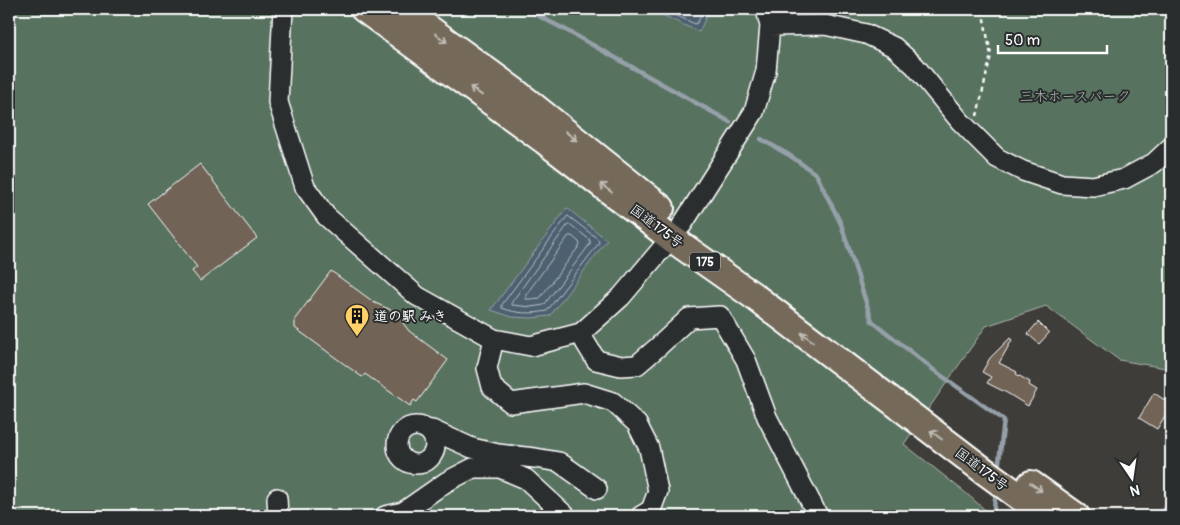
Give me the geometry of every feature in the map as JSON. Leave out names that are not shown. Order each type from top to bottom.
[{"type":"highway","name":"国道175号","points":[[364,9],[545,141],[677,231],[764,282],[1076,516]]},
{"type":"highway","name":"国道175号","points":[[402,9],[513,90],[763,303],[1046,516]]},
{"type":"highway","points":[[983,470],[1029,516]]},
{"type":"street","points":[[283,9],[278,102],[305,187],[326,216],[417,296],[494,339],[531,346],[581,333],[621,297],[677,231],[754,112],[766,71],[768,17],[825,25],[866,34],[894,47],[915,66],[960,121],[997,158],[1023,171],[1062,184],[1093,186],[1124,179],[1154,163],[1171,147]]},
{"type":"street","points":[[581,333],[584,342],[596,360],[621,366],[636,365],[689,318],[720,316],[746,360],[767,417],[818,516]]},
{"type":"street","points":[[494,339],[487,368],[492,387],[511,403],[584,394],[613,402],[637,424],[649,448],[658,491],[651,510],[641,516]]},
{"type":"street","points":[[426,429],[434,439],[435,445],[430,457],[425,461],[414,464],[403,459],[397,449],[398,437],[407,428],[420,426],[472,448],[498,454],[559,462],[597,488]]},
{"type":"street","points":[[425,461],[441,486]]},
{"type":"street","points":[[385,516],[403,512],[441,486],[473,468],[500,468],[526,479],[566,516]]},
{"type":"path","points":[[970,130],[976,120],[990,54],[982,9]]},
{"type":"green space","name":"三木ホースパーク","points":[[9,9],[1171,9],[1171,369],[1119,360],[1046,306],[986,326],[904,444],[992,516],[9,516]]},
{"type":"water","points":[[650,9],[710,9],[699,32]]},
{"type":"water","points":[[567,208],[607,240],[550,316],[512,317],[491,310]]},
{"type":"water","points":[[1171,500],[1171,516],[1155,516]]},
{"type":"building","points":[[200,164],[257,238],[200,281],[192,271],[197,267],[148,204]]},
{"type":"building","name":"道の駅 みき","points":[[331,271],[375,303],[396,314],[409,331],[448,360],[417,402],[414,400],[410,406],[365,374],[362,377],[295,328],[295,319]]},
{"type":"building","points":[[1038,322],[1049,333],[1039,344],[1028,334]]},
{"type":"building","points":[[1010,338],[1012,340],[999,363],[1017,372],[1016,374],[1030,382],[1029,385],[1037,390],[1028,406],[987,383],[991,377],[982,372],[990,358]]},
{"type":"building","points":[[1154,393],[1171,404],[1157,429],[1139,418]]},
{"type":"waterway","points":[[525,9],[730,122]]},
{"type":"waterway","points":[[761,139],[789,155],[816,174],[841,224],[872,321],[935,371],[1004,420],[998,470]]},
{"type":"waterway","points":[[993,516],[996,490]]},
{"type":"place","name":"道の駅 みき","points":[[357,337]]}]
